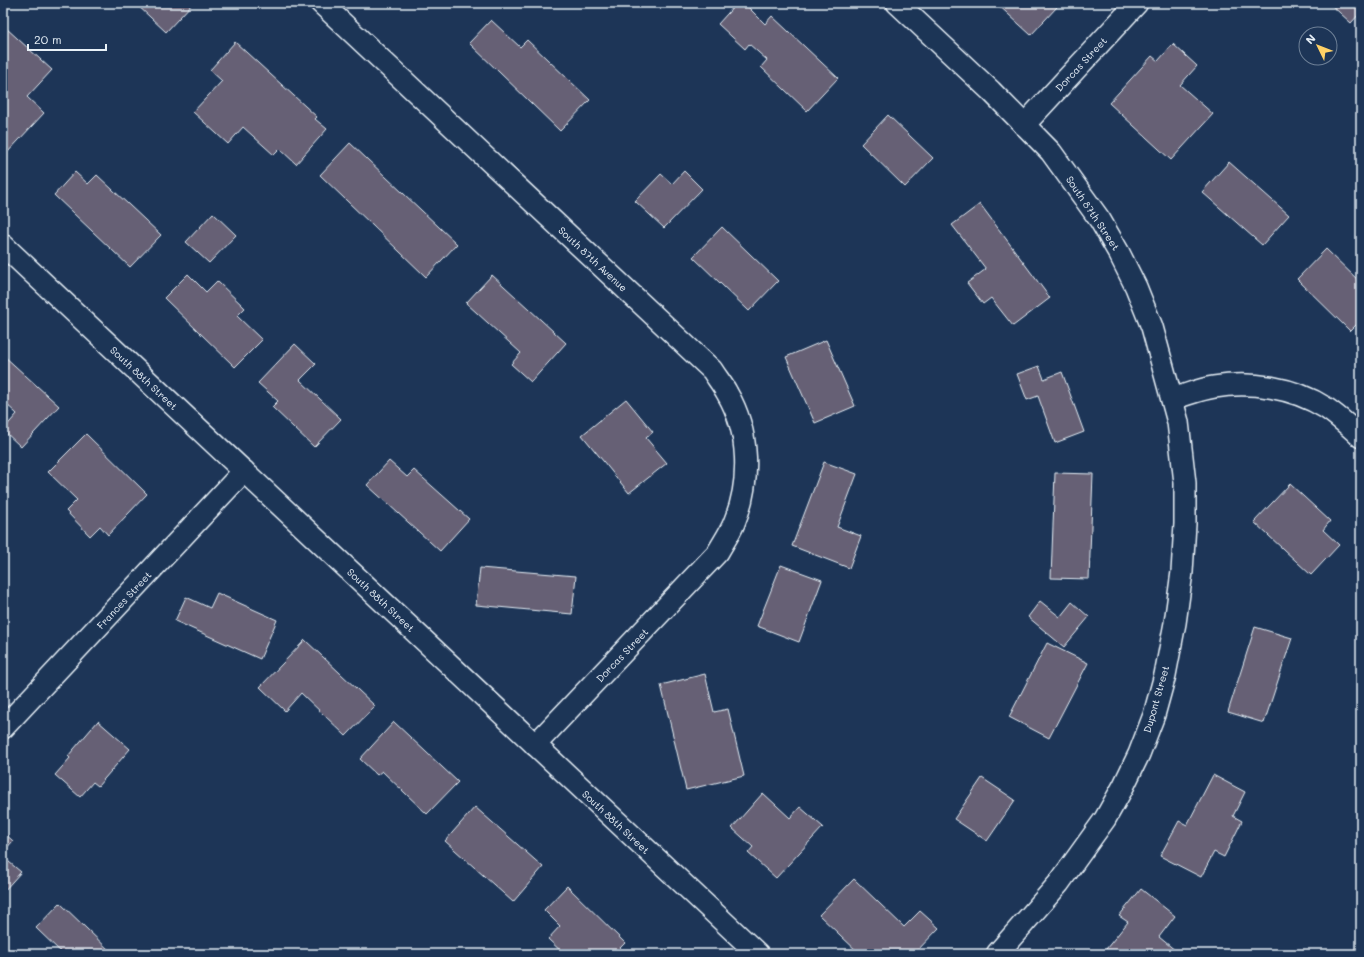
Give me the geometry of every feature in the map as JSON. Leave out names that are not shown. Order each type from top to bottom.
[{"type":"street","name":"South 87th Avenue","points":[[321,3],[712,370],[728,394],[739,420],[743,438],[746,470],[740,507],[734,524],[718,552],[708,564]]},
{"type":"street","name":"South 87th Street","points":[[897,3],[991,91],[1051,152],[1100,220],[1136,287],[1152,327],[1172,398]]},
{"type":"street","name":"Dorcas Street","points":[[1024,125],[1137,3]]},
{"type":"street","name":"South 88th Street","points":[[3,246],[758,954]]},
{"type":"street","points":[[1172,398],[1213,387],[1237,384],[1274,388],[1303,397],[1326,408],[1361,437]]},
{"type":"street","name":"Dupont Street","points":[[997,954],[1059,883],[1105,819],[1139,754],[1154,715],[1165,675],[1175,623],[1182,572],[1185,524],[1185,483],[1178,422],[1172,398]]},
{"type":"street","name":"Frances Street","points":[[3,728],[244,471]]},
{"type":"street","name":"Dorcas Street","points":[[535,746],[708,564]]},
{"type":"building","points":[[135,3],[193,3],[166,32]]},
{"type":"building","points":[[737,3],[744,3],[765,24],[772,16],[838,78],[807,111],[761,67],[767,60],[749,44],[745,49],[718,24]]},
{"type":"building","points":[[996,3],[1053,3],[1057,7],[1031,35]]},
{"type":"building","points":[[1329,3],[1361,3],[1361,12],[1351,23]]},
{"type":"building","points":[[491,20],[520,47],[527,40],[590,100],[560,131],[469,43]]},
{"type":"building","points":[[6,28],[52,70],[27,97],[44,113],[6,154],[3,151],[3,31]]},
{"type":"building","points":[[235,42],[317,117],[315,119],[327,129],[296,164],[280,149],[274,155],[243,127],[228,144],[193,112],[222,81],[210,70]]},
{"type":"building","points":[[1173,44],[1197,66],[1180,85],[1213,114],[1171,160],[1109,103],[1152,56],[1158,61]]},
{"type":"building","points":[[888,115],[933,158],[905,187],[861,144]]},
{"type":"building","points":[[350,143],[457,244],[426,277],[320,175]]},
{"type":"building","points":[[1229,162],[1289,215],[1262,245],[1202,192]]},
{"type":"building","points":[[684,171],[702,189],[664,228],[635,201],[661,174],[672,184]]},
{"type":"building","points":[[75,172],[88,184],[97,175],[161,235],[130,267],[54,195]]},
{"type":"building","points":[[980,204],[1050,298],[1013,326],[991,298],[983,304],[967,283],[986,269],[952,225]]},
{"type":"building","points":[[213,213],[236,235],[209,263],[186,242]]},
{"type":"building","points":[[722,227],[778,281],[749,311],[693,257]]},
{"type":"building","points":[[1326,249],[1361,283],[1361,320],[1350,331],[1297,279]]},
{"type":"building","points":[[188,274],[206,292],[217,281],[245,308],[237,316],[262,340],[235,367],[164,298]]},
{"type":"building","points":[[492,275],[566,343],[531,382],[511,364],[521,353],[466,303]]},
{"type":"building","points":[[826,340],[855,406],[815,423],[786,357]]},
{"type":"building","points":[[295,344],[316,364],[300,380],[341,419],[314,447],[272,407],[278,401],[258,383]]},
{"type":"building","points":[[3,355],[59,406],[21,447],[3,430],[17,414],[3,401]]},
{"type":"building","points":[[1039,366],[1044,379],[1062,372],[1084,432],[1055,443],[1038,396],[1027,400],[1017,374]]},
{"type":"building","points":[[626,399],[653,432],[646,438],[667,463],[629,493],[582,435]]},
{"type":"building","points":[[86,434],[147,494],[108,535],[100,526],[90,536],[66,511],[77,500],[48,472]]},
{"type":"building","points":[[389,461],[407,477],[414,470],[469,519],[440,551],[367,485]]},
{"type":"building","points":[[824,462],[857,474],[837,527],[861,536],[849,568],[792,546]]},
{"type":"building","points":[[1055,473],[1093,474],[1089,579],[1051,578]]},
{"type":"building","points":[[1290,484],[1330,521],[1323,530],[1339,545],[1311,575],[1254,522]]},
{"type":"building","points":[[781,565],[822,580],[799,642],[757,626]]},
{"type":"building","points":[[480,568],[576,576],[572,614],[476,605]]},
{"type":"building","points":[[217,593],[277,620],[260,659],[175,621],[186,597],[210,608]]},
{"type":"building","points":[[1040,601],[1060,617],[1072,602],[1089,617],[1064,647],[1028,617]]},
{"type":"building","points":[[1255,627],[1292,638],[1264,723],[1228,712]]},
{"type":"building","points":[[305,640],[375,706],[346,736],[301,693],[285,711],[260,687]]},
{"type":"building","points":[[1047,643],[1088,663],[1049,738],[1009,717]]},
{"type":"building","points":[[705,674],[714,712],[728,709],[744,776],[686,790],[661,685]]},
{"type":"building","points":[[98,721],[130,749],[98,786],[93,782],[80,797],[55,775],[70,758],[68,756]]},
{"type":"building","points":[[394,722],[458,782],[427,814],[382,771],[377,775],[360,759]]},
{"type":"building","points":[[1213,775],[1245,792],[1233,816],[1242,821],[1224,857],[1214,852],[1201,877],[1160,856],[1179,821],[1187,825]]},
{"type":"building","points":[[982,778],[1015,800],[987,841],[954,819]]},
{"type":"building","points":[[763,793],[790,818],[800,807],[823,827],[776,878],[748,853],[753,847],[732,828]]},
{"type":"building","points":[[475,807],[543,867],[513,902],[445,841]]},
{"type":"building","points":[[3,832],[13,841],[3,852]]},
{"type":"building","points":[[3,857],[21,872],[3,892]]},
{"type":"building","points":[[854,879],[904,927],[920,911],[939,928],[914,954],[860,954],[819,915]]},
{"type":"building","points":[[567,886],[625,943],[614,954],[592,954],[588,951],[585,954],[564,954],[548,939],[560,926],[544,910]]},
{"type":"building","points":[[1141,889],[1175,916],[1159,937],[1176,951],[1173,954],[1102,954],[1128,922],[1119,916]]},
{"type":"building","points":[[60,903],[113,954],[63,954],[36,928]]}]
